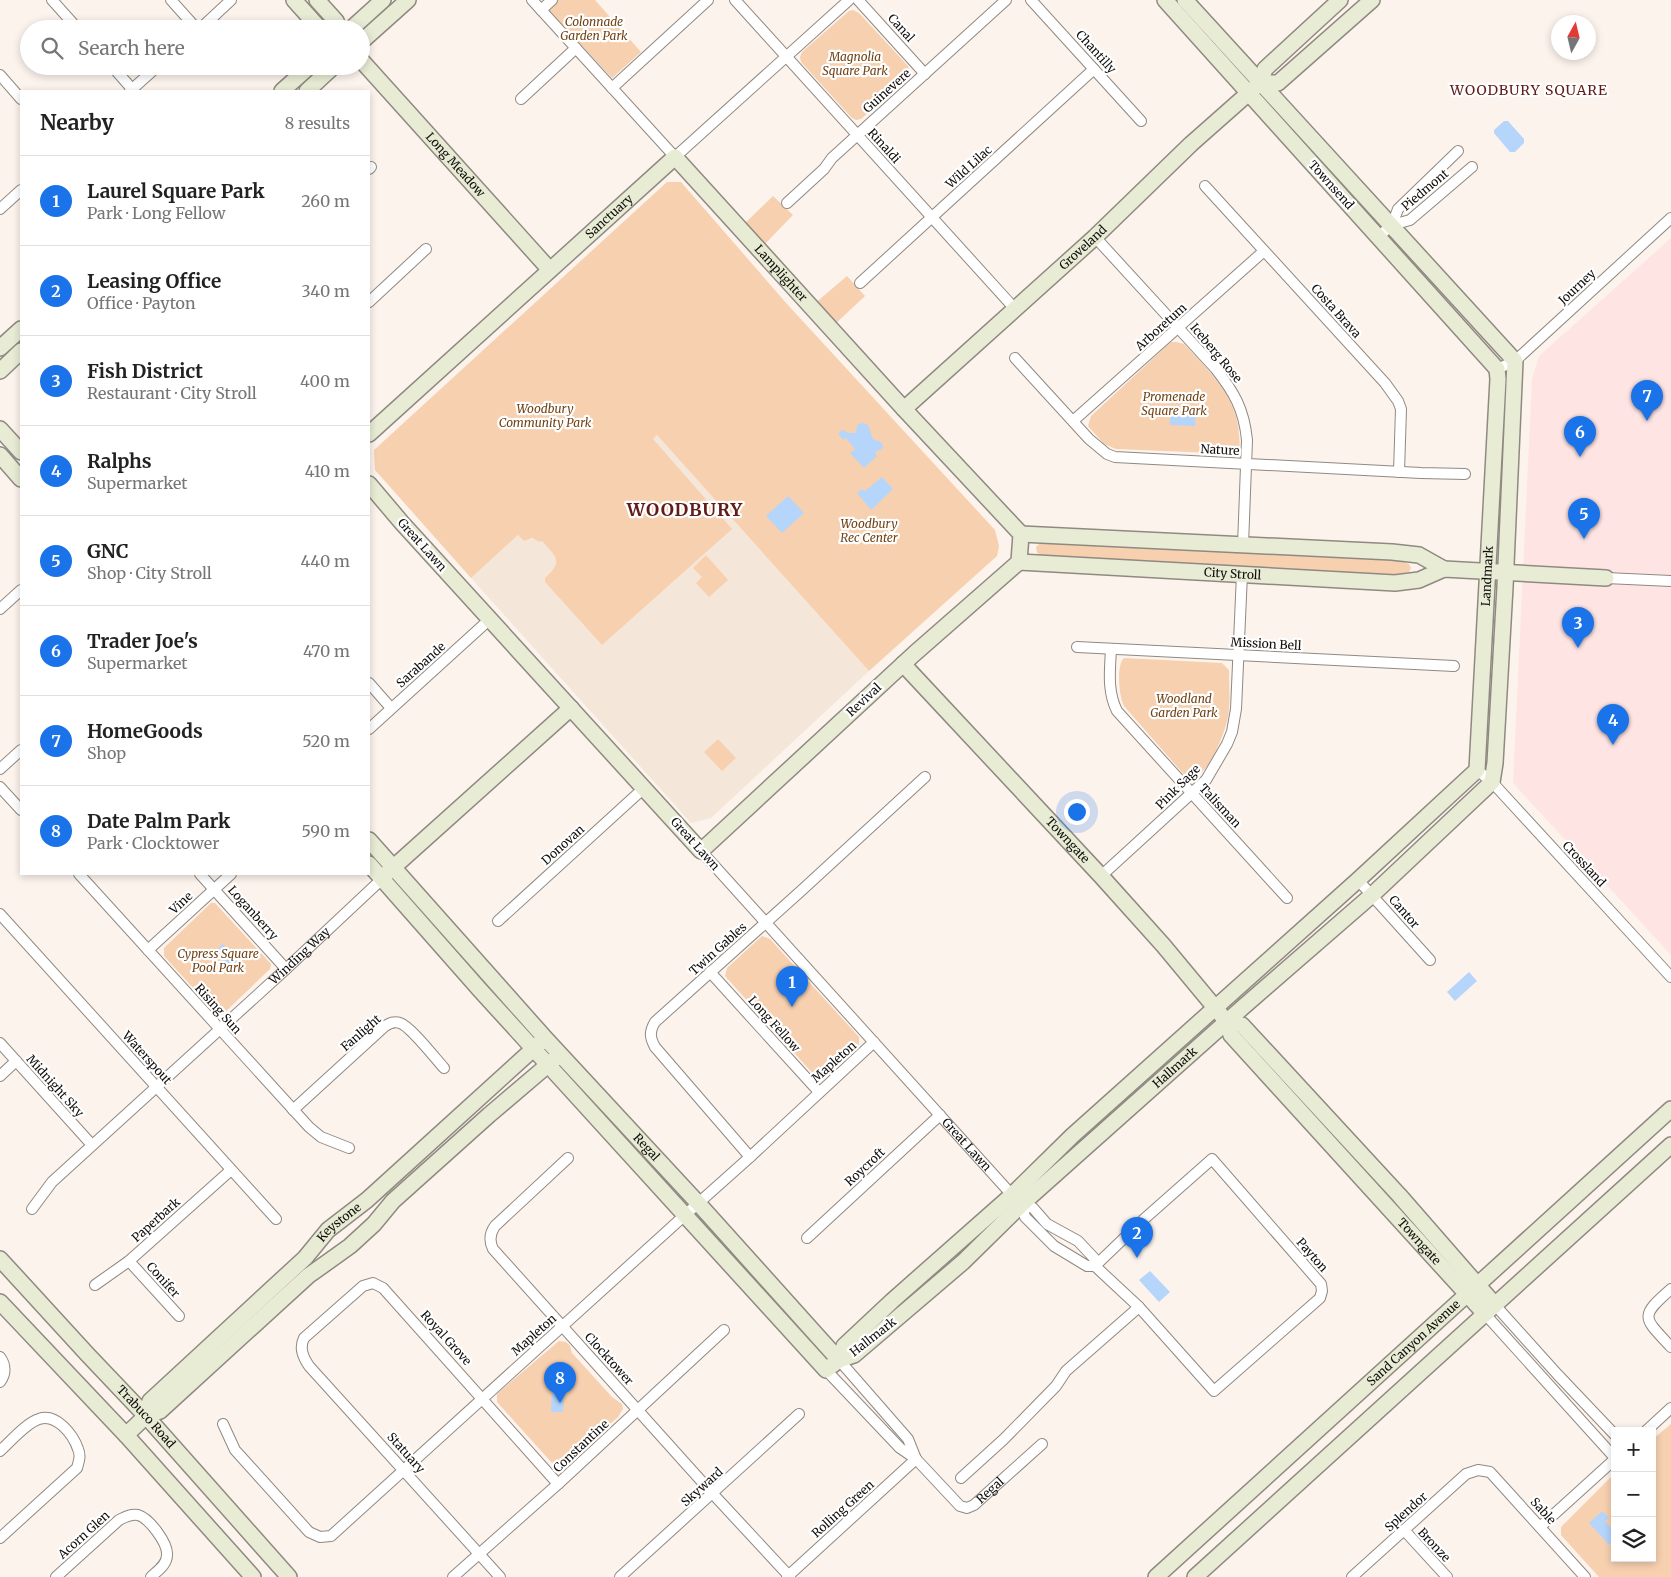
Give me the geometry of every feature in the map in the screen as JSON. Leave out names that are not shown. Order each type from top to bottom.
[{"type":"street","points":[[52,0],[70,20]]},
{"type":"street","points":[[171,0],[190,20]]},
{"type":"street","points":[[209,20],[232,0]]},
{"type":"street","points":[[294,0],[312,20]]},
{"type":"street","points":[[317,0],[335,20]]},
{"type":"street","points":[[361,20],[383,0]]},
{"type":"street","points":[[370,34],[408,0]]},
{"type":"street","name":"Lamplighter","points":[[532,0],[904,409],[1020,548]]},
{"type":"street","points":[[541,10],[552,0]]},
{"type":"street","points":[[612,88],[708,0]]},
{"type":"street","name":"Rinaldi","points":[[735,0],[1014,309]]},
{"type":"street","name":"Sanctuary","points":[[370,433],[849,0]]},
{"type":"street","name":"Canal","points":[[858,0],[925,74]]},
{"type":"street","name":"Guinevere","points":[[787,203],[857,135],[1006,0]]},
{"type":"street","name":"Chantilly","points":[[1031,0],[1141,121]]},
{"type":"street","name":"Townsend","points":[[1165,0],[1497,369]]},
{"type":"street","name":"Townsend","points":[[1185,0],[1392,224],[1515,361]]},
{"type":"street","name":"Groveland","points":[[904,409],[1095,237],[1191,144],[1260,83],[1266,69],[1340,0]]},
{"type":"street","name":"Groveland","points":[[1260,83],[1278,83],[1372,0]]},
{"type":"street","points":[[521,99],[576,48]]},
{"type":"street","name":"Long Meadow","points":[[370,70],[550,270]]},
{"type":"street","name":"Wild Lilac","points":[[860,283],[1094,70]]},
{"type":"street","points":[[0,75],[20,98]]},
{"type":"street","points":[[119,75],[131,90],[148,75]]},
{"type":"street","points":[[283,90],[300,75]]},
{"type":"street","points":[[308,90],[324,75]]},
{"type":"street","name":"Piedmont","points":[[1378,237],[1392,224],[1398,209],[1458,152]]},
{"type":"street","name":"Piedmont","points":[[1392,224],[1410,220],[1472,167]]},
{"type":"street","name":"Costa Brava","points":[[1205,186],[1385,384],[1398,401],[1402,416],[1398,472]]},
{"type":"street","points":[[0,209],[20,191]]},
{"type":"street","name":"Journey","points":[[1497,369],[1515,361],[1671,218]]},
{"type":"street","name":"Iceberg Rose","points":[[1095,237],[1215,368],[1232,390],[1241,408],[1248,440],[1243,545]]},
{"type":"street","points":[[370,301],[426,249]]},
{"type":"street","name":"Arboretum","points":[[1073,421],[1264,251]]},
{"type":"street","points":[[0,348],[20,330]]},
{"type":"street","points":[[0,371],[20,352]]},
{"type":"street","name":"Nature","points":[[1015,358],[1096,446],[1115,457],[1465,474]]},
{"type":"street","name":"Landmark","points":[[1492,782],[1495,763],[1506,573],[1515,361]]},
{"type":"street","name":"Landmark","points":[[1473,774],[1488,572],[1497,369]]},
{"type":"street","points":[[0,428],[20,451]]},
{"type":"street","points":[[0,454],[20,478]]},
{"type":"street","name":"Great Lawn","points":[[370,485],[1017,1199]]},
{"type":"street","name":"City Stroll","points":[[1020,548],[1243,545],[1392,552],[1420,555],[1444,569],[1671,581]]},
{"type":"street","name":"City Stroll","points":[[1020,548],[1242,574],[1395,583],[1419,580],[1444,569]]},
{"type":"street","name":"Revival","points":[[701,850],[903,664],[1020,548]]},
{"type":"street","name":"Pink Sage","points":[[1101,876],[1206,780],[1232,732],[1236,709],[1242,574]]},
{"type":"street","points":[[0,609],[20,591]]},
{"type":"street","name":"Sarabande","points":[[370,728],[490,619]]},
{"type":"street","name":"Mission Bell","points":[[1078,647],[1454,666]]},
{"type":"street","name":"Talisman","points":[[1111,649],[1110,689],[1117,711],[1287,898]]},
{"type":"street","name":"Towngate","points":[[903,664],[1101,876],[1163,945],[1227,1022],[1242,1025],[1398,1195],[1473,1290],[1611,1454]]},
{"type":"street","points":[[370,684],[391,708]]},
{"type":"street","name":"Winding Way","points":[[32,1209],[52,1182],[286,969],[393,867],[571,708]]},
{"type":"street","points":[[0,769],[20,751]]},
{"type":"street","name":"Crossland","points":[[1473,774],[1492,782],[1671,977]]},
{"type":"street","name":"Hallmark","points":[[826,1370],[839,1360],[854,1355],[963,1262],[1072,1136],[1215,1007],[1232,994],[1473,774]]},
{"type":"street","name":"Twin Gables","points":[[750,1157],[655,1048],[650,1035],[654,1022],[925,778]]},
{"type":"street","name":"Hallmark","points":[[1017,1199],[1227,1022],[1372,895],[1492,782]]},
{"type":"street","points":[[0,787],[20,809]]},
{"type":"street","name":"Donovan","points":[[498,921],[644,788]]},
{"type":"street","name":"Regal","points":[[370,841],[545,1038],[555,1059],[685,1214],[826,1370],[900,1448],[916,1460],[960,1506],[967,1508],[981,1500],[1042,1444]]},
{"type":"street","name":"Regal","points":[[370,865],[534,1048],[555,1059],[698,1203],[908,1440],[916,1460]]},
{"type":"street","name":"Rising Sun","points":[[80,875],[293,1110],[321,1136],[350,1148]]},
{"type":"street","name":"Loganberry","points":[[201,875],[286,969]]},
{"type":"street","name":"Vine","points":[[148,950],[230,875]]},
{"type":"street","name":"Cantor","points":[[1358,880],[1430,960]]},
{"type":"street","name":"Waterspout","points":[[2,920],[276,1219]]},
{"type":"street","name":"Long Fellow","points":[[710,972],[819,1092]]},
{"type":"street","name":"Fanlight","points":[[293,1110],[385,1026],[395,1022],[406,1025],[444,1068]]},
{"type":"street","name":"Keystone","points":[[146,1416],[150,1401],[305,1258],[328,1230],[367,1200],[545,1038]]},
{"type":"street","name":"Mapleton","points":[[223,1424],[235,1450],[309,1532],[320,1537],[331,1536],[750,1157],[874,1042]]},
{"type":"street","name":"Midnight Sky","points":[[0,1043],[92,1145]]},
{"type":"street","name":"Keystone","points":[[126,1435],[146,1416],[160,1412],[308,1276],[350,1246],[374,1224],[393,1201],[555,1059]]},
{"type":"street","points":[[0,1076],[16,1061]]},
{"type":"street","name":"Sand Canyon Avenue","points":[[1156,1577],[1671,1110]]},
{"type":"street","name":"Roycroft","points":[[806,1238],[940,1115]]},
{"type":"street","points":[[1195,1577],[1671,1145]]},
{"type":"street","name":"Clocktower","points":[[568,1158],[495,1226],[491,1238],[493,1249],[789,1576]]},
{"type":"street","name":"Payton","points":[[1017,1199],[1025,1217],[1054,1246],[1087,1266],[1095,1266],[1143,1220],[1212,1159],[1322,1284],[1320,1298],[1214,1391],[1139,1308],[1095,1266],[1094,1258],[1078,1241],[1047,1224],[1033,1208],[1017,1199]]},
{"type":"street","name":"Paperbark","points":[[95,1285],[129,1261],[231,1170]]},
{"type":"street","name":"Trabuco Road","points":[[0,1259],[146,1416],[289,1577]]},
{"type":"street","name":"Conifer","points":[[129,1261],[179,1316]]},
{"type":"street","name":"Royal Grove","points":[[302,1342],[310,1332],[359,1288],[367,1284],[378,1285],[388,1293],[484,1398],[558,1484]]},
{"type":"street","points":[[1671,1289],[1649,1311],[1649,1322],[1671,1348]]},
{"type":"street","points":[[0,1302],[126,1435],[253,1577]]},
{"type":"street","points":[[961,1478],[1004,1439],[1056,1386],[1066,1371],[1139,1308]]},
{"type":"street","name":"Towngate","points":[[1490,1310],[1558,1375],[1611,1430]]},
{"type":"street","name":"Constantine","points":[[453,1577],[558,1484],[724,1330]]},
{"type":"street","name":"Statuary","points":[[302,1342],[302,1353],[309,1366],[500,1577]]},
{"type":"street","points":[[0,1356],[4,1362],[5,1369],[0,1382]]},
{"type":"street","points":[[1650,1427],[1671,1408]]},
{"type":"street","name":"Skyward","points":[[620,1577],[799,1414]]},
{"type":"street","points":[[0,1451],[39,1418],[53,1419],[60,1423],[68,1433],[79,1450],[80,1458],[77,1468],[0,1538]]},
{"type":"street","name":"Rolling Green","points":[[789,1576],[916,1460]]},
{"type":"street","points":[[1540,1527],[1611,1463]]},
{"type":"street","name":"Sable","points":[[1478,1470],[1490,1472],[1584,1577]]},
{"type":"street","name":"Splendor","points":[[1352,1577],[1466,1474],[1478,1470]]},
{"type":"street","name":"Acorn Glen","points":[[56,1577],[119,1520],[127,1516],[141,1516],[147,1520],[166,1547],[168,1556],[164,1565],[151,1577]]},
{"type":"street","name":"Bronze","points":[[1404,1530],[1447,1577]]},
{"type":"shaded area","points":[[1671,238],[1671,955],[1513,783],[1532,379],[1539,356]]},
{"type":"shaded area","points":[[657,435],[869,671],[711,818],[691,823],[471,578],[518,535],[540,541]]},
{"type":"green space","name":"Colonnade Garden Park","points":[[556,0],[595,0],[641,52],[612,78],[546,8]]},
{"type":"green space","name":"Magnolia Square Park","points":[[853,10],[859,13],[908,66],[909,71],[906,78],[861,119],[856,120],[852,118],[801,62],[800,57],[802,52],[849,11]]},
{"type":"green space","points":[[667,182],[681,182],[787,304],[995,530],[999,546],[997,556],[869,671],[657,435],[653,439],[732,529],[602,645],[545,582],[545,578],[555,567],[556,559],[542,541],[540,542],[532,538],[524,541],[518,535],[471,578],[375,470],[374,450]]},
{"type":"green space","points":[[773,196],[793,215],[762,247],[742,226]]},
{"type":"green space","points":[[847,276],[865,296],[833,326],[813,305]]},
{"type":"green space","name":"Promenade Square Park","points":[[1171,342],[1184,344],[1220,385],[1233,409],[1237,422],[1240,443],[1237,454],[1116,449],[1104,444],[1088,426],[1091,416]]},
{"type":"green space","points":[[1041,542],[1375,558],[1397,560],[1409,564],[1411,568],[1409,572],[1391,576],[1048,558],[1037,553],[1036,547]]},
{"type":"green space","points":[[706,555],[728,580],[709,597],[696,583],[702,577],[693,568]]},
{"type":"green space","name":"Woodland Garden Park","points":[[1124,658],[1222,663],[1229,670],[1230,696],[1225,728],[1213,757],[1200,774],[1194,778],[1187,778],[1124,706],[1119,674],[1121,662]]},
{"type":"green space","points":[[718,739],[736,758],[722,771],[704,752]]},
{"type":"green space","name":"Cypress Square Pool Park","points":[[211,903],[215,903],[271,964],[270,969],[223,1014],[215,1012],[164,956],[164,948]]},
{"type":"green space","points":[[762,936],[770,939],[859,1037],[859,1046],[824,1078],[816,1077],[725,976],[727,968]]},
{"type":"green space","points":[[559,1341],[566,1342],[570,1346],[572,1353],[612,1397],[622,1404],[623,1409],[618,1417],[560,1467],[553,1464],[497,1402],[497,1394],[499,1392]]},
{"type":"green space","points":[[1671,1424],[1671,1577],[1599,1577],[1561,1535],[1561,1527],[1611,1477],[1611,1562],[1656,1562],[1656,1437]]},
{"type":"water","points":[[1504,121],[1508,121],[1524,139],[1524,143],[1515,152],[1510,152],[1494,133],[1494,130]]},
{"type":"water","points":[[1170,410],[1196,412],[1195,426],[1170,425]]},
{"type":"water","points":[[858,424],[868,425],[873,439],[881,442],[883,446],[882,449],[875,452],[877,456],[864,468],[850,453],[855,449],[846,438],[844,440],[838,434],[842,430],[855,433]]},
{"type":"water","points":[[882,477],[893,489],[871,510],[857,493],[862,489],[865,491]]},
{"type":"water","points":[[788,496],[804,513],[782,533],[766,516]]},
{"type":"water","points":[[223,944],[240,962],[231,970],[214,952]]},
{"type":"water","points":[[1469,972],[1477,981],[1455,1001],[1447,992]]},
{"type":"water","points":[[1150,1271],[1170,1292],[1159,1302],[1139,1280]]},
{"type":"water","points":[[552,1381],[570,1382],[570,1392],[564,1395],[563,1412],[551,1412]]},
{"type":"water","points":[[1602,1511],[1609,1518],[1605,1521],[1611,1528],[1611,1543],[1609,1545],[1589,1523]]},
{"type":"place","name":"HomeGoods","points":[[1647,421]]},
{"type":"place","name":"Trader Joe's","points":[[1580,457]]},
{"type":"place","name":"GNC","points":[[1584,539]]},
{"type":"place","name":"Fish District","points":[[1578,648]]},
{"type":"place","name":"Ralphs","points":[[1613,745]]},
{"type":"place","name":"Laurel Square Park","points":[[792,1007]]},
{"type":"place","name":"Leasing Office","points":[[1137,1258]]},
{"type":"place","name":"Date Palm Park","points":[[560,1403]]},
{"type":"district","name":"WOODBURY SQUARE","points":[[1529,90]]},
{"type":"district","name":"WOODBURY","points":[[685,510]]},
{"type":"park label","name":"Woodbury Community Park","points":[[545,416]]},
{"type":"park label","name":"Woodbury Rec Center","points":[[869,531]]}]
